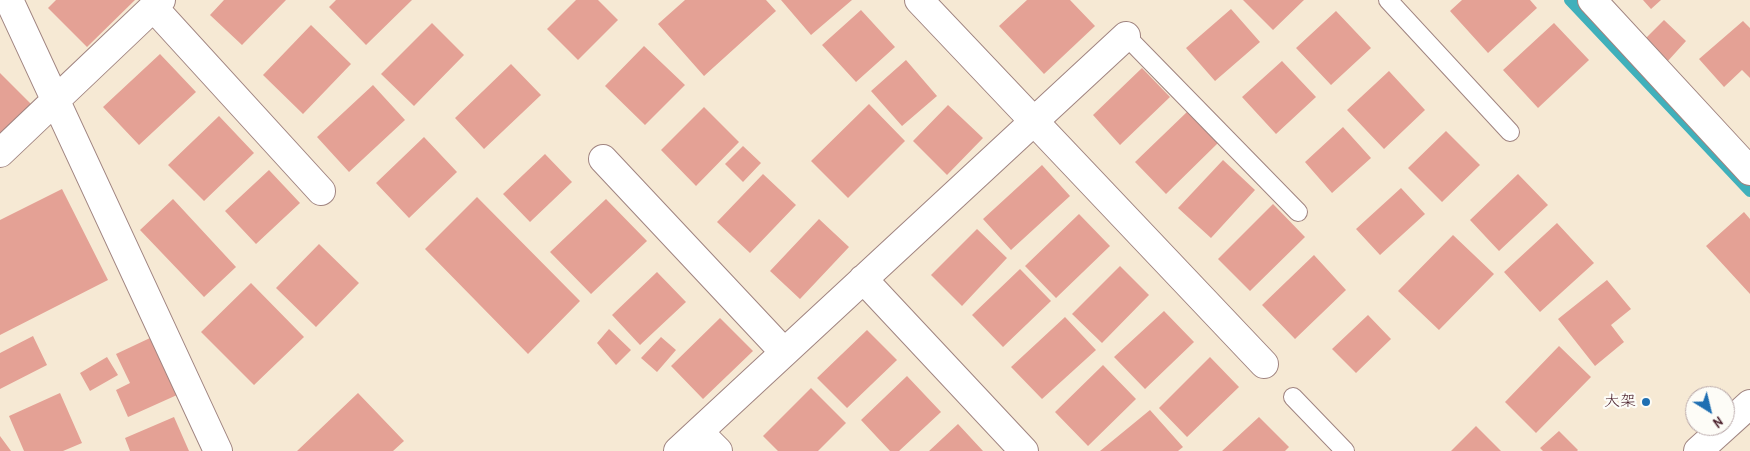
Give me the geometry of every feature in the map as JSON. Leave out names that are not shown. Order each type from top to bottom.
[{"type":"street","points":[[9,0],[218,451]]},
{"type":"street","points":[[918,0],[1264,364]]},
{"type":"street","points":[[1592,0],[1750,171]]},
{"type":"street","points":[[0,153],[157,4],[321,191]]},
{"type":"street","points":[[678,451],[1126,36]]},
{"type":"street","points":[[603,159],[784,352]]},
{"type":"street","points":[[864,279],[1024,451]]},
{"type":"street","points":[[1698,451],[1750,404]]},
{"type":"street","points":[[699,432],[718,451]]},
{"type":"lane","points":[[1388,0],[1510,132]]},
{"type":"lane","points":[[1126,36],[1298,212]]},
{"type":"lane","points":[[1293,397],[1346,451]]},
{"type":"building","points":[[56,0],[135,0],[87,47],[48,8]]},
{"type":"building","points":[[224,0],[286,0],[242,45],[210,15]]},
{"type":"building","points":[[336,0],[412,0],[366,45],[329,7]]},
{"type":"building","points":[[576,0],[598,0],[618,20],[578,60],[547,29]]},
{"type":"building","points":[[685,0],[766,0],[776,11],[704,76],[658,24]]},
{"type":"building","points":[[781,0],[852,0],[811,35]]},
{"type":"building","points":[[1027,0],[1070,0],[1095,26],[1044,74],[999,26]]},
{"type":"building","points":[[1243,0],[1304,0],[1273,30]]},
{"type":"building","points":[[1462,0],[1530,0],[1537,8],[1488,53],[1450,11]]},
{"type":"building","points":[[1643,0],[1661,0],[1651,9]]},
{"type":"building","points":[[1231,9],[1260,42],[1215,81],[1186,48]]},
{"type":"building","points":[[861,10],[895,47],[856,82],[822,45]]},
{"type":"building","points":[[1336,11],[1371,48],[1331,85],[1296,48]]},
{"type":"building","points":[[1664,20],[1686,41],[1667,62],[1644,40]]},
{"type":"building","points":[[1743,21],[1750,28],[1750,78],[1742,70],[1724,87],[1699,59]]},
{"type":"building","points":[[432,23],[464,55],[414,106],[381,74]]},
{"type":"building","points":[[1554,23],[1589,60],[1538,108],[1503,70]]},
{"type":"building","points":[[311,25],[351,64],[303,114],[263,75]]},
{"type":"building","points":[[644,46],[685,85],[645,125],[605,86]]},
{"type":"building","points":[[160,54],[196,92],[139,145],[103,107]]},
{"type":"building","points":[[906,60],[937,96],[902,126],[871,91]]},
{"type":"building","points":[[1282,61],[1316,97],[1276,134],[1242,97]]},
{"type":"building","points":[[511,64],[541,95],[484,149],[455,118]]},
{"type":"building","points":[[1142,68],[1170,97],[1120,145],[1093,115]]},
{"type":"building","points":[[1389,71],[1425,110],[1384,149],[1347,110]]},
{"type":"building","points":[[0,73],[32,105],[0,137]]},
{"type":"building","points":[[373,85],[405,120],[349,172],[317,137]]},
{"type":"building","points":[[869,104],[905,141],[848,198],[811,161]]},
{"type":"building","points":[[948,105],[983,138],[947,175],[913,141]]},
{"type":"building","points":[[704,107],[739,142],[696,186],[661,150]]},
{"type":"building","points":[[1188,111],[1219,142],[1166,194],[1135,162]]},
{"type":"building","points":[[219,116],[254,153],[204,201],[168,165]]},
{"type":"building","points":[[1343,127],[1371,158],[1332,193],[1305,162]]},
{"type":"building","points":[[1446,131],[1480,165],[1442,202],[1408,168]]},
{"type":"building","points":[[424,137],[457,172],[409,218],[376,183]]},
{"type":"building","points":[[743,146],[761,163],[743,182],[725,164]]},
{"type":"building","points":[[545,154],[572,182],[530,222],[503,194]]},
{"type":"building","points":[[1223,160],[1255,190],[1211,238],[1178,208]]},
{"type":"building","points":[[1042,165],[1070,196],[1011,250],[983,219]]},
{"type":"building","points":[[269,170],[300,203],[256,244],[225,211]]},
{"type":"building","points":[[763,174],[796,205],[750,253],[717,222]]},
{"type":"building","points":[[1518,174],[1548,205],[1499,251],[1470,220]]},
{"type":"building","points":[[1401,188],[1425,214],[1380,255],[1356,229]]},
{"type":"building","points":[[62,189],[108,280],[0,335],[0,220]]},
{"type":"building","points":[[477,197],[580,301],[528,354],[425,249]]},
{"type":"building","points":[[173,199],[236,267],[204,297],[140,230]]},
{"type":"building","points":[[606,199],[647,241],[591,294],[550,252]]},
{"type":"building","points":[[1273,204],[1305,237],[1250,291],[1218,259]]},
{"type":"building","points":[[1744,212],[1750,219],[1750,294],[1706,246]]},
{"type":"building","points":[[1079,214],[1110,246],[1056,298],[1025,266]]},
{"type":"building","points":[[819,219],[849,247],[800,299],[770,271]]},
{"type":"building","points":[[1557,223],[1594,263],[1540,312],[1504,272]]},
{"type":"building","points":[[977,229],[1007,258],[962,306],[931,275]]},
{"type":"building","points":[[1453,235],[1494,274],[1439,330],[1398,291]]},
{"type":"building","points":[[319,244],[359,283],[316,327],[276,288]]},
{"type":"building","points":[[1314,255],[1346,290],[1295,339],[1262,305]]},
{"type":"building","points":[[1120,266],[1149,295],[1102,343],[1072,314]]},
{"type":"building","points":[[1020,269],[1051,301],[1003,347],[972,315]]},
{"type":"building","points":[[657,272],[686,302],[640,345],[612,315]]},
{"type":"building","points":[[1607,280],[1631,309],[1611,325],[1624,342],[1595,366],[1558,319]]},
{"type":"building","points":[[251,283],[304,337],[254,385],[201,332]]},
{"type":"building","points":[[1164,311],[1194,342],[1145,389],[1114,357]]},
{"type":"building","points":[[1368,315],[1391,339],[1356,373],[1332,349]]},
{"type":"building","points":[[1065,317],[1096,350],[1042,399],[1011,367]]},
{"type":"building","points":[[720,318],[753,351],[703,399],[671,366]]},
{"type":"building","points":[[609,329],[631,350],[616,365],[597,343]]},
{"type":"building","points":[[867,330],[897,360],[847,408],[817,378]]},
{"type":"building","points":[[33,336],[47,365],[0,389],[0,353]]},
{"type":"building","points":[[661,337],[676,350],[657,372],[641,358]]},
{"type":"building","points":[[150,338],[177,395],[128,417],[116,390],[130,383],[116,354]]},
{"type":"building","points":[[1559,346],[1591,377],[1536,433],[1505,402]]},
{"type":"building","points":[[107,357],[118,375],[90,391],[80,373]]},
{"type":"building","points":[[1210,357],[1239,387],[1187,437],[1159,408]]},
{"type":"building","points":[[1103,365],[1136,399],[1088,446],[1055,412]]},
{"type":"building","points":[[907,376],[941,412],[899,451],[890,451],[861,420]]},
{"type":"building","points":[[811,388],[846,423],[818,451],[778,451],[763,436]]},
{"type":"building","points":[[60,393],[82,443],[63,451],[24,451],[9,416]]},
{"type":"building","points":[[358,393],[404,441],[393,451],[297,451]]},
{"type":"building","points":[[1150,410],[1183,447],[1178,451],[1100,451]]},
{"type":"building","points":[[174,417],[189,451],[130,451],[125,438]]},
{"type":"building","points":[[1259,417],[1289,447],[1285,451],[1222,451]]},
{"type":"building","points":[[958,424],[983,451],[929,451]]},
{"type":"building","points":[[1476,426],[1501,451],[1451,451]]},
{"type":"building","points":[[1559,431],[1577,451],[1543,451],[1540,448]]},
{"type":"building","points":[[0,436],[11,451],[0,451]]},
{"type":"waterway","points":[[1570,0],[1750,191]]},
{"type":"place","name":"大架","points":[[1646,402]]}]
